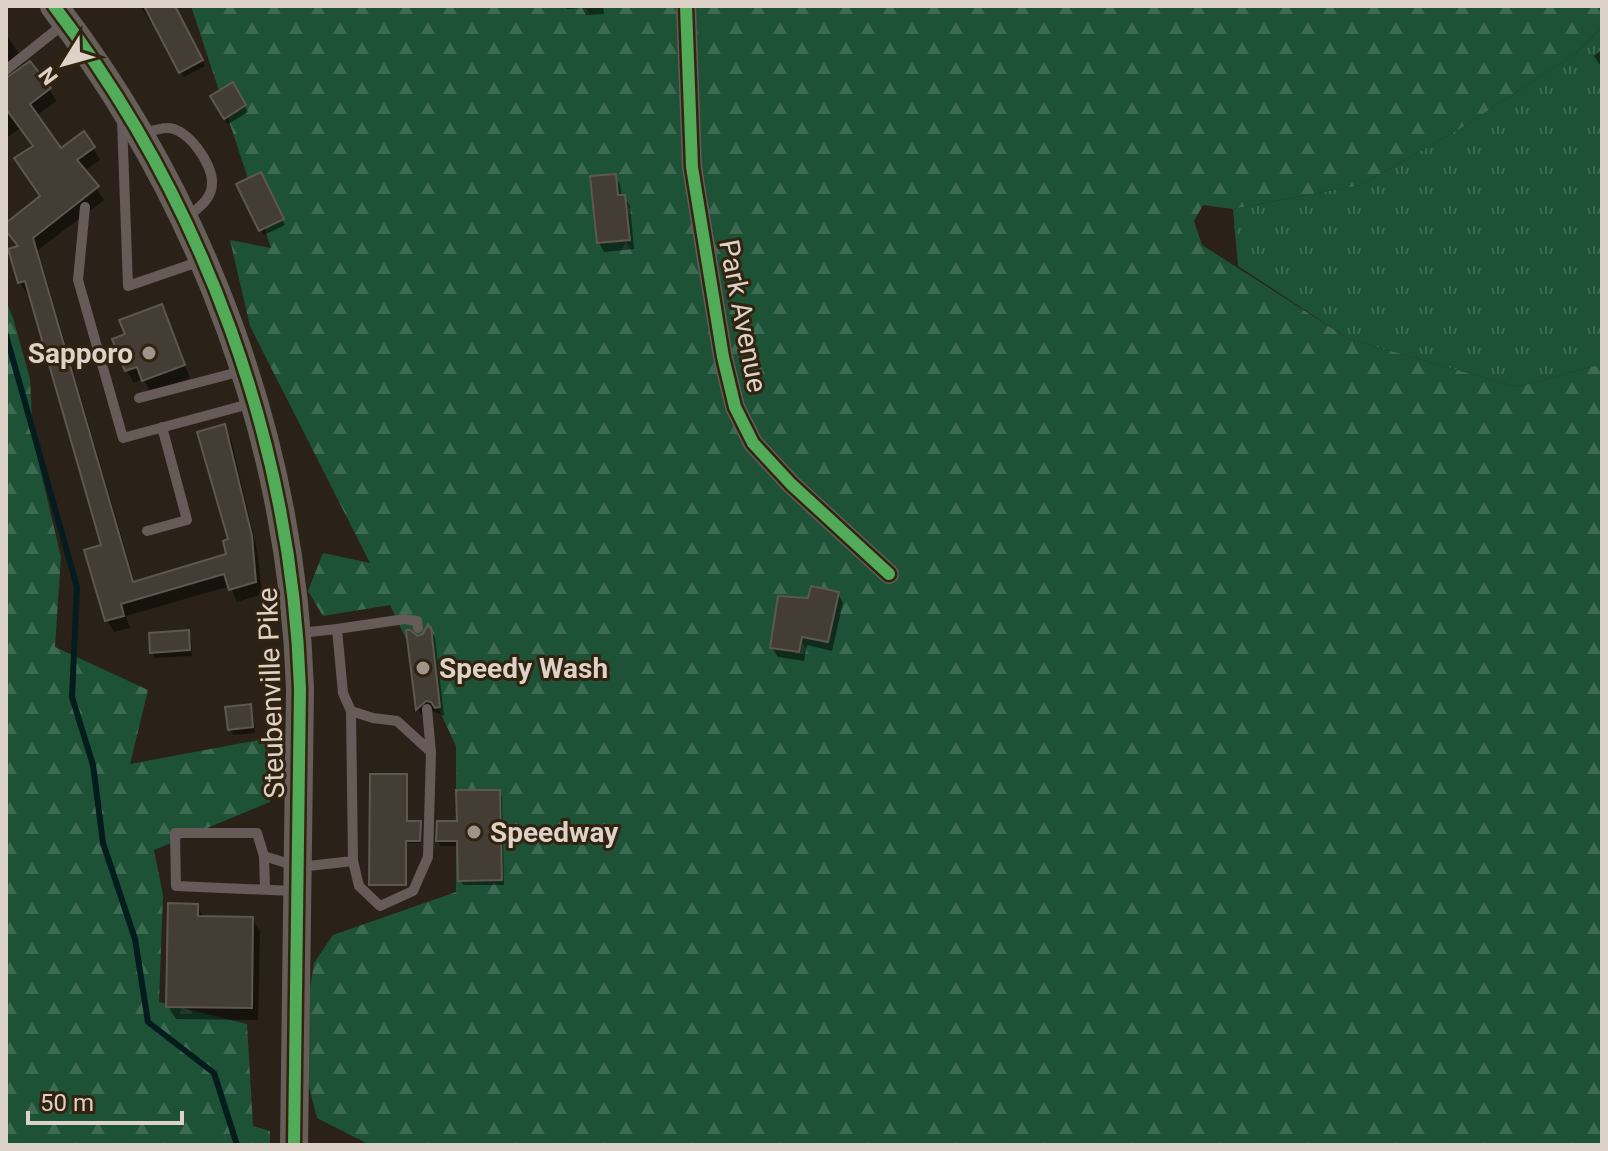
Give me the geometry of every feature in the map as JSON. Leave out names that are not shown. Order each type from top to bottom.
[{"type":"main road","name":"Steubenville Pike","points":[[60,14],[140,134],[203,260],[222,304],[255,403],[279,499],[298,634],[299,879],[294,1145]]},
{"type":"street","name":"Park Avenue","points":[[686,6],[692,167],[723,357],[735,407],[753,443],[781,474],[889,574]]},
{"type":"lane","points":[[6,70],[60,14]]},
{"type":"lane","points":[[121,103],[128,286],[203,260]]},
{"type":"lane","points":[[140,134],[168,127],[180,131],[197,147],[208,166],[212,183],[206,201],[184,219]]},
{"type":"lane","points":[[85,207],[78,280],[123,438],[255,403]]},
{"type":"lane","points":[[139,398],[244,370]]},
{"type":"lane","points":[[147,531],[187,520],[162,427]]},
{"type":"lane","points":[[298,634],[405,619],[417,621],[418,628]]},
{"type":"lane","points":[[337,629],[343,693],[351,711],[353,861],[359,886],[380,906],[413,891],[428,857],[431,752],[427,709]]},
{"type":"lane","points":[[351,711],[397,721],[431,752]]},
{"type":"lane","points":[[265,889],[264,856],[257,833],[175,833],[176,886],[265,889],[353,861]]},
{"type":"lane","points":[[264,856],[299,879]]},
{"type":"green space","points":[[191,6],[1602,6],[1602,27],[1576,53],[1466,125],[1361,185],[1233,209],[1203,205],[1194,221],[1202,245],[1349,339],[1517,387],[1602,364],[1602,1145],[370,1145],[317,1118],[300,1052],[314,963],[333,935],[456,892],[456,746],[390,605],[323,616],[308,591],[323,553],[370,563],[250,326],[230,240],[271,248]]},
{"type":"green space","points":[[1602,27],[1602,364],[1517,387],[1349,339],[1238,266],[1233,209],[1361,185],[1466,125],[1576,53]]},
{"type":"green space","points":[[6,301],[30,379],[33,439],[61,557],[55,647],[148,690],[130,764],[269,738],[270,802],[154,850],[163,895],[159,1002],[247,1024],[253,1126],[270,1131],[270,1145],[6,1145]]},
{"type":"building","points":[[144,6],[175,6],[203,60],[179,73]]},
{"type":"building","points":[[30,61],[51,88],[30,104],[61,148],[84,131],[95,147],[77,160],[99,186],[33,238],[133,582],[226,554],[223,541],[228,539],[197,432],[225,424],[252,536],[256,582],[229,590],[224,574],[121,604],[124,616],[105,621],[84,550],[101,545],[25,281],[18,283],[8,249],[18,246],[6,231],[6,223],[40,196],[14,158],[33,146],[6,109],[6,78]]},
{"type":"building","points":[[233,82],[246,105],[224,119],[210,96]]},
{"type":"building","points":[[261,172],[284,219],[259,231],[236,184]]},
{"type":"building","points":[[616,174],[618,195],[625,195],[630,240],[597,243],[590,176]]},
{"type":"building","name":"Sapporo","points":[[162,304],[185,365],[142,381],[137,367],[125,371],[112,339],[125,334],[119,320]]},
{"type":"building","points":[[811,586],[839,592],[828,642],[802,637],[799,652],[770,648],[778,596],[808,598]]},
{"type":"building","name":"Speedy Wash","points":[[431,627],[440,707],[435,708],[426,701],[416,710],[406,630],[418,636]]},
{"type":"building","points":[[189,630],[190,650],[150,653],[149,633]]},
{"type":"building","points":[[251,704],[253,727],[228,730],[225,707]]},
{"type":"building","points":[[370,774],[407,774],[407,821],[421,821],[420,841],[406,841],[406,885],[369,885]]},
{"type":"building","points":[[456,790],[500,790],[502,880],[458,881],[457,841],[436,841],[437,821],[457,821]]},
{"type":"building","points":[[168,903],[198,904],[198,916],[253,917],[252,1008],[166,1007]]},
{"type":"waterway","points":[[6,335],[77,587],[72,697],[93,765],[103,843],[135,939],[148,1022],[214,1073],[237,1145]]},
{"type":"cycle path","points":[[54,6],[107,82],[155,161],[196,243],[230,329],[258,416],[279,506],[293,597],[300,689],[294,1145]]},
{"type":"cycle path","points":[[686,6],[692,167],[723,357],[735,407],[753,443],[791,484],[889,574]]},
{"type":"place","name":"Sapporo","points":[[149,353]]},
{"type":"place","name":"Speedy Wash","points":[[423,668]]},
{"type":"place","name":"Speedway","points":[[474,832]]}]
